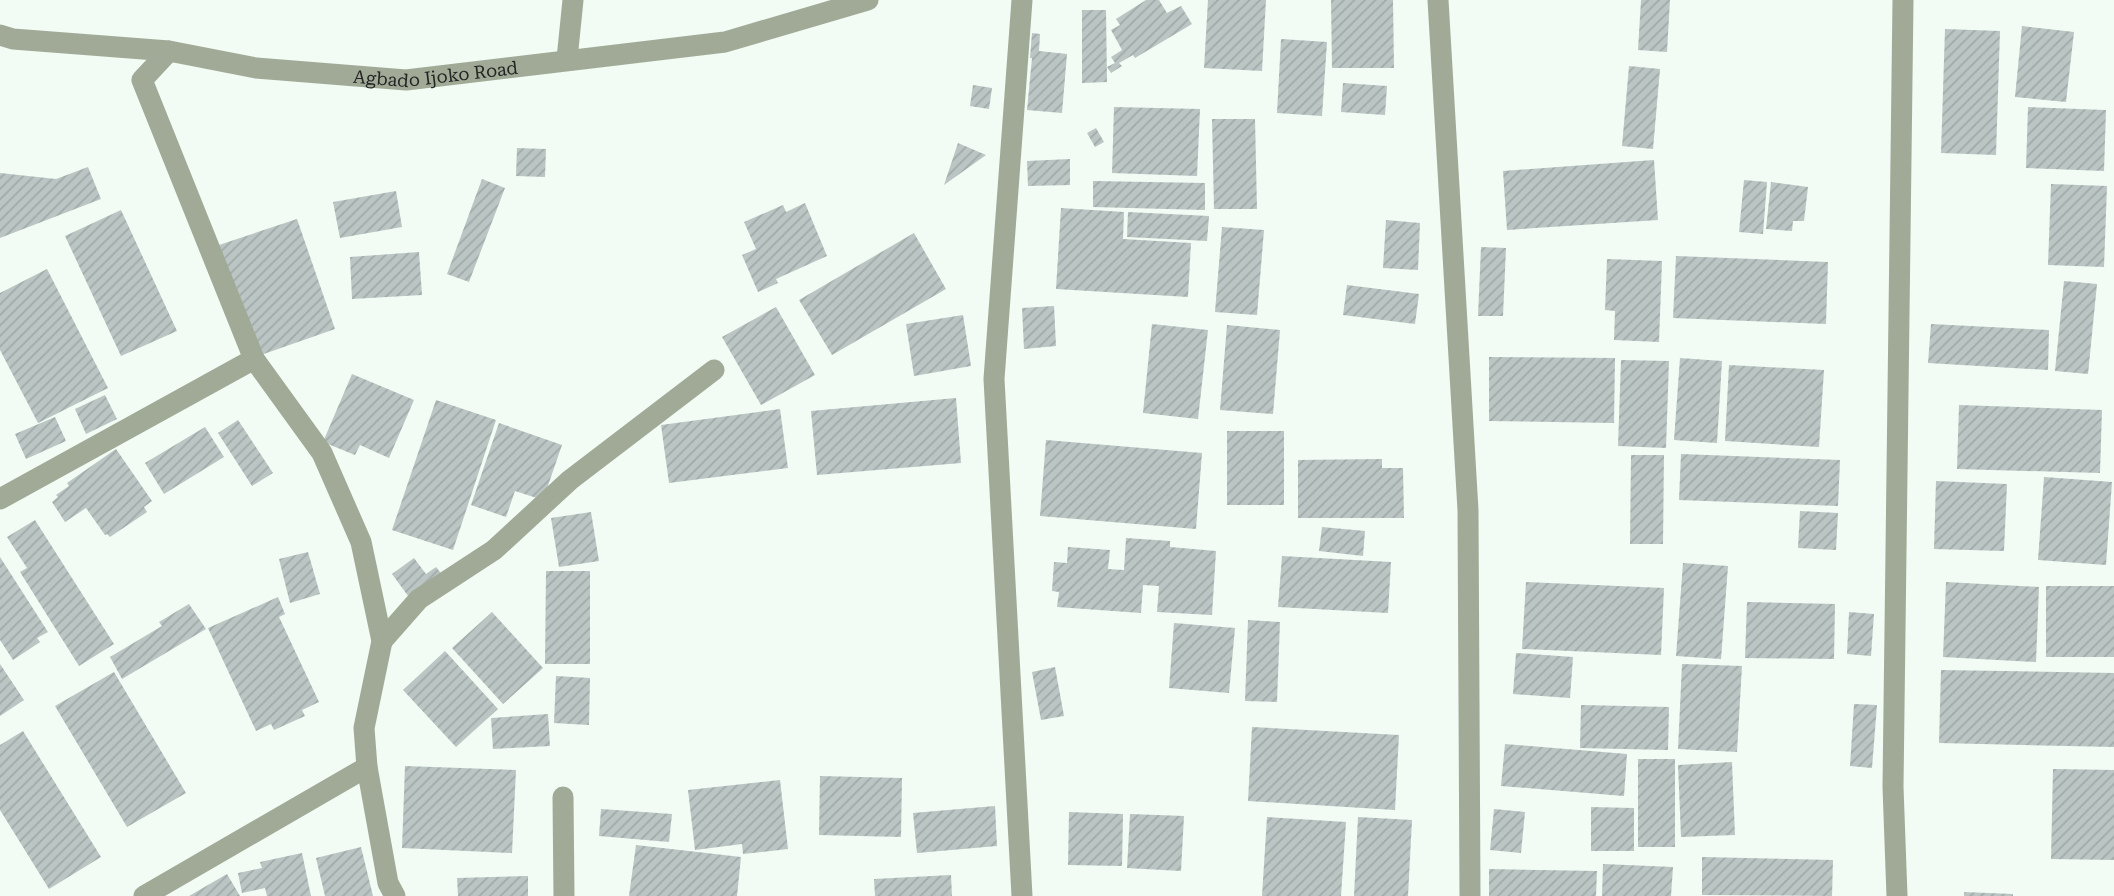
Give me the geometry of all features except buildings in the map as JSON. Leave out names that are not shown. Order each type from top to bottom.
[{"type":"street","points":[[566,59],[573,0]]},
{"type":"street","name":"Agbado Ijoko Road","points":[[0,35],[13,39],[169,51],[256,68],[406,80],[725,42],[869,0]]},
{"type":"street","points":[[1022,0],[994,379],[1022,896]]},
{"type":"street","points":[[1438,0],[1468,510],[1470,896]]},
{"type":"street","points":[[1897,896],[1893,787],[1903,0]]},
{"type":"street","points":[[169,51],[142,80],[254,359],[322,453],[361,542],[382,641],[364,728],[367,767],[388,883],[395,896]]},
{"type":"street","points":[[0,499],[254,359]]},
{"type":"street","points":[[382,641],[419,599],[494,550],[570,480],[714,370]]},
{"type":"street","points":[[144,896],[367,767]]},
{"type":"street","points":[[562,797],[564,896]]}]
